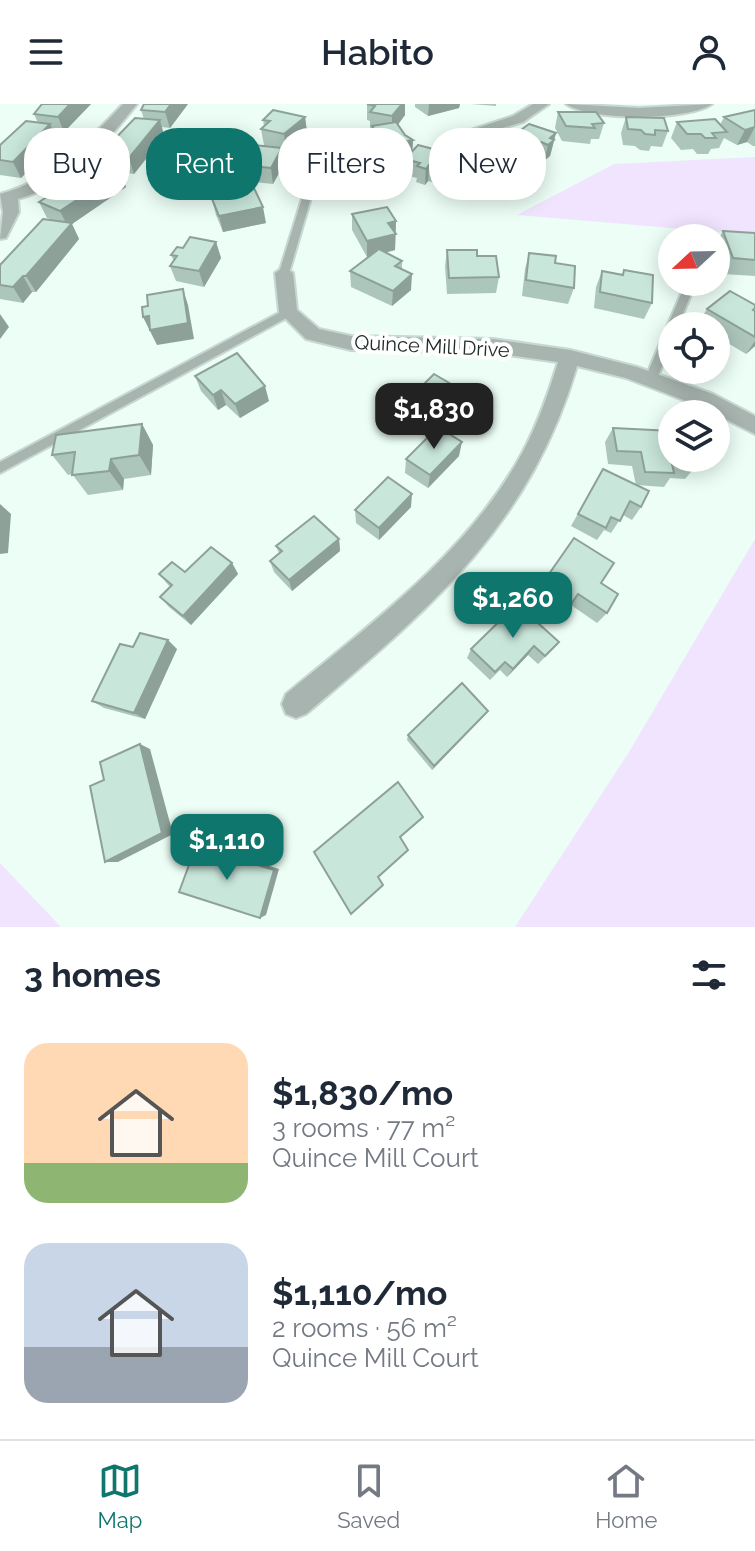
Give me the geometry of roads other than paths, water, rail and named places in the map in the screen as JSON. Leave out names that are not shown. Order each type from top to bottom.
[{"type":"street","points":[[0,234],[11,212],[5,198],[53,181],[76,162],[130,104]]},
{"type":"street","points":[[488,128],[518,119],[542,104]]},
{"type":"street","points":[[573,104],[601,110],[649,113],[676,112],[705,104]]},
{"type":"street","points":[[284,273],[288,312]]},
{"type":"street","name":"Quince Mill Drive","points":[[288,312],[313,334],[351,343],[493,346],[570,357],[651,379],[706,400],[755,426]]},
{"type":"street","points":[[296,704],[431,589],[508,495],[544,433],[570,357]]},
{"type":"lane","points":[[284,273],[306,200]]},
{"type":"lane","points":[[651,379],[685,296]]},
{"type":"lane","points":[[0,468],[288,312]]}]
